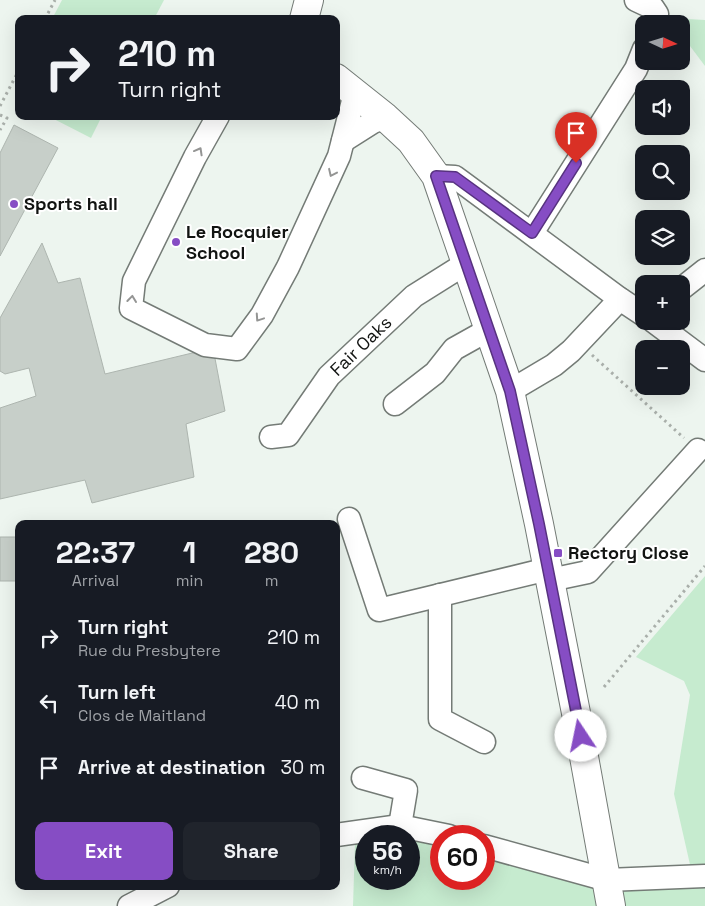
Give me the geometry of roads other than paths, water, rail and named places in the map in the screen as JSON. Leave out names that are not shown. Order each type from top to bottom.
[{"type":"main road","points":[[305,15],[309,0]]},
{"type":"main road","points":[[345,85],[411,141],[436,176],[510,391],[549,574],[609,893]]},
{"type":"street","points":[[636,0],[653,8],[657,15]]},
{"type":"street","points":[[532,233],[635,70]]},
{"type":"street","points":[[216,120],[195,157],[134,281],[131,308],[205,345],[237,349],[262,315],[288,267],[340,156],[343,141],[345,85]]},
{"type":"street","points":[[343,141],[373,122],[385,117]]},
{"type":"street","points":[[436,176],[455,177],[635,309]]},
{"type":"street","name":"Fair Oaks","points":[[271,437],[288,435],[329,376],[414,296],[465,264]]},
{"type":"street","points":[[690,281],[705,270]]},
{"type":"street","points":[[510,391],[554,365],[571,352],[620,299]]},
{"type":"street","points":[[395,404],[435,373],[454,349],[488,330]]},
{"type":"street","points":[[665,330],[705,360]]},
{"type":"street","points":[[349,519],[379,610],[440,595],[549,574],[588,572],[698,450]]},
{"type":"street","points":[[440,595],[440,720],[484,742]]},
{"type":"street","points":[[363,778],[406,790],[400,825]]},
{"type":"street","points":[[340,834],[355,832]]},
{"type":"street","points":[[495,850],[609,893],[705,876]]},
{"type":"street","points":[[128,906],[160,890]]},
{"type":"place","name":"Sports hall","points":[[14,204]]},
{"type":"place","name":"Le Rocquier School","points":[[176,242]]},
{"type":"place","name":"Rectory Close","points":[[558,553]]}]
